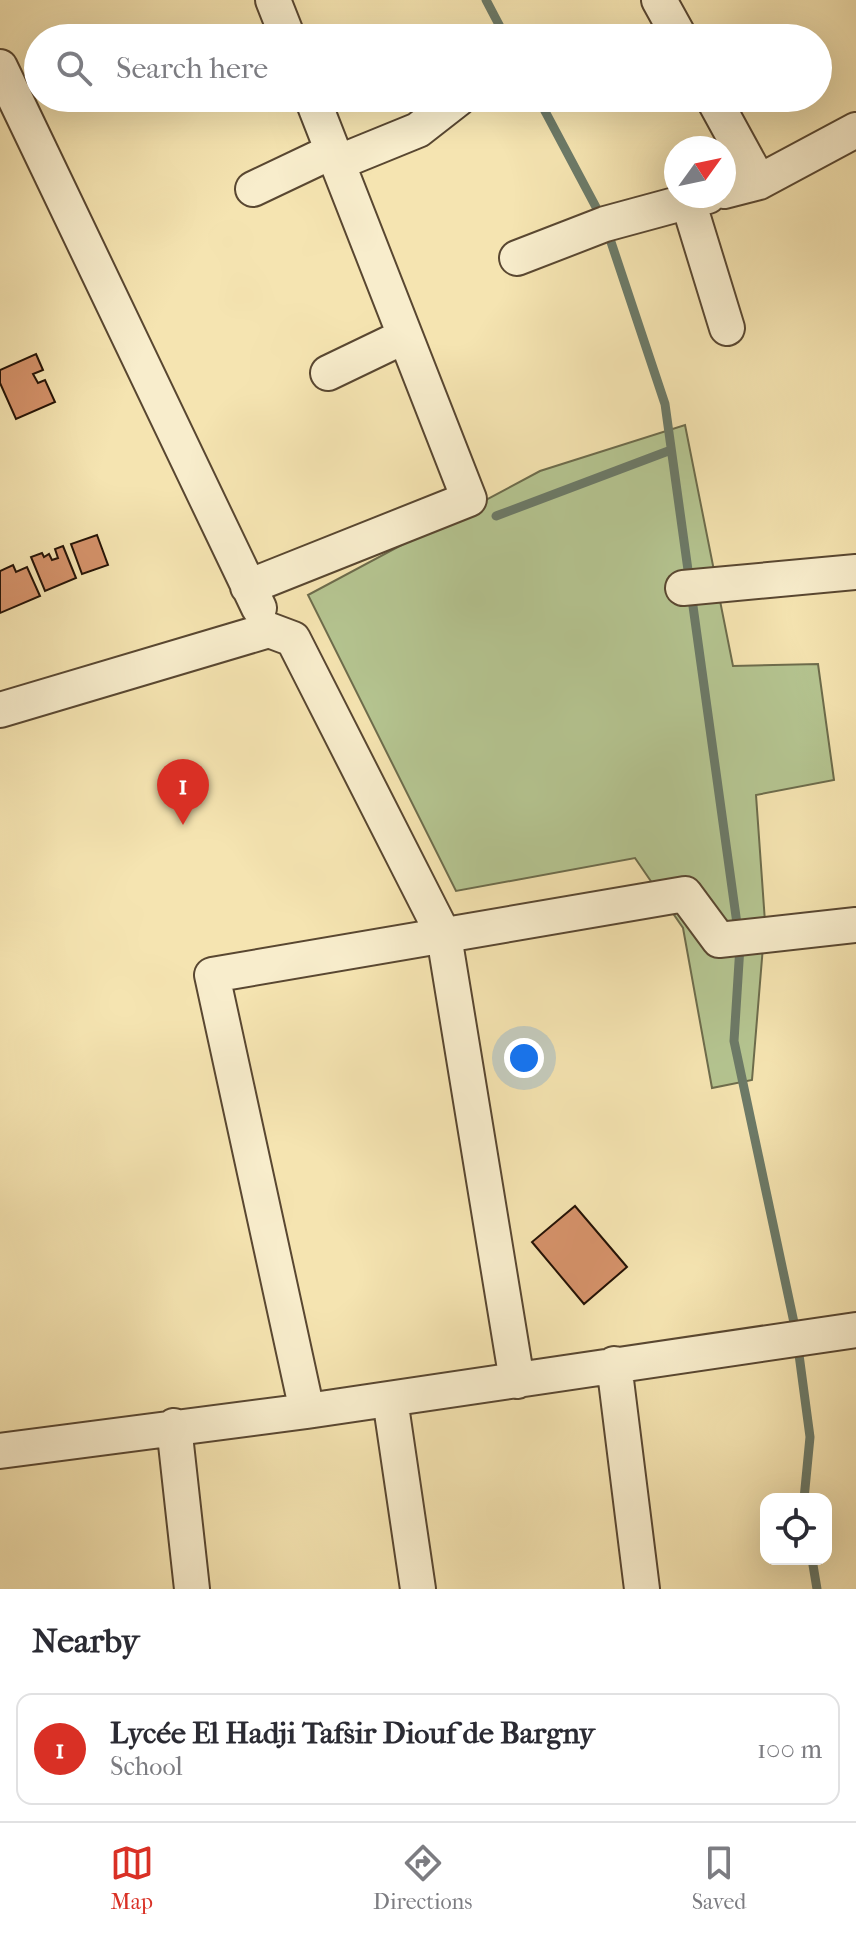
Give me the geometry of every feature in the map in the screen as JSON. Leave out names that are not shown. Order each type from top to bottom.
[{"type":"street","points":[[273,0],[282,24]]},
{"type":"street","points":[[659,0],[672,24]]},
{"type":"street","points":[[0,67],[269,630]]},
{"type":"street","points":[[248,587],[469,499],[317,112]]},
{"type":"street","points":[[253,189],[335,157],[418,130],[441,112]]},
{"type":"street","points":[[721,112],[759,182]]},
{"type":"street","points":[[736,188],[759,182],[856,130]]},
{"type":"street","points":[[517,258],[605,224],[665,208]]},
{"type":"street","points":[[700,208],[727,328]]},
{"type":"street","points":[[328,373],[405,336]]},
{"type":"street","points":[[683,588],[856,572]]},
{"type":"street","points":[[0,710],[269,630],[293,639],[444,936],[517,1381]]},
{"type":"street","points":[[307,1411],[212,975],[685,894],[719,940],[856,925]]},
{"type":"street","points":[[0,1451],[307,1411],[856,1330]]},
{"type":"street","points":[[614,1364],[642,1589]]},
{"type":"street","points":[[390,1399],[418,1589]]},
{"type":"street","points":[[174,1426],[192,1589]]},
{"type":"green space","points":[[685,425],[733,666],[818,664],[834,780],[756,795],[765,922],[752,1080],[712,1088],[683,928],[635,858],[456,891],[308,595],[540,471]]},
{"type":"building","points":[[36,354],[43,370],[33,374],[38,383],[45,380],[55,402],[16,419],[0,383],[0,370]]},
{"type":"building","points":[[97,535],[108,565],[82,574],[71,544]]},
{"type":"building","points":[[63,546],[76,578],[45,591],[31,557],[42,553],[44,557],[49,554],[52,560],[58,558],[55,549]]},
{"type":"building","points":[[13,565],[16,572],[27,567],[40,596],[0,613],[0,571]]},
{"type":"building","points":[[575,1206],[627,1267],[584,1304],[532,1242]]},
{"type":"waterway","points":[[486,0],[499,24]]},
{"type":"waterway","points":[[545,112],[605,224],[665,404],[738,931]]},
{"type":"waterway","points":[[496,516],[671,450]]},
{"type":"waterway","points":[[740,946],[734,1041],[796,1332]]},
{"type":"waterway","points":[[798,1347],[810,1437],[805,1493]]},
{"type":"waterway","points":[[813,1565],[817,1589]]},
{"type":"place","name":"Lycée El Hadji Tafsir Diouf de Bargny","points":[[183,825]]}]
